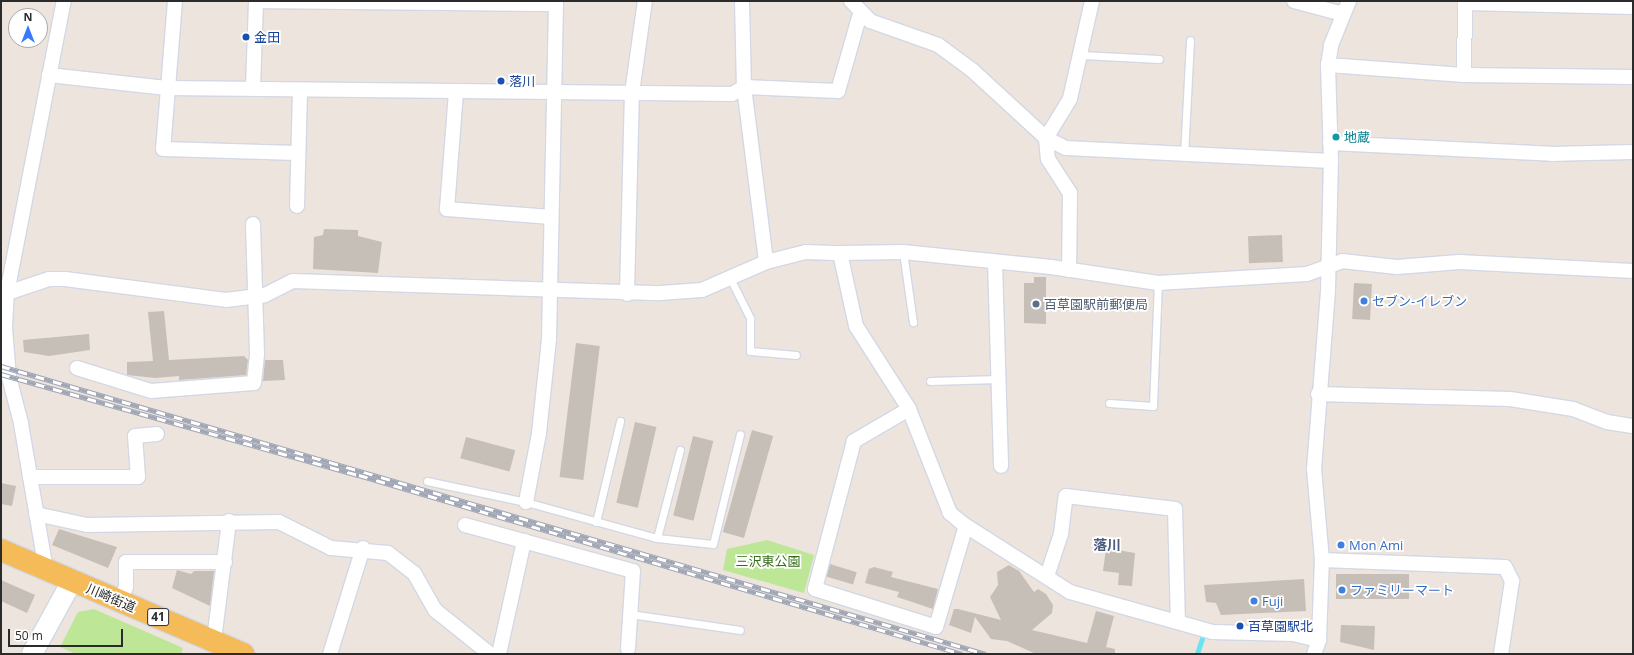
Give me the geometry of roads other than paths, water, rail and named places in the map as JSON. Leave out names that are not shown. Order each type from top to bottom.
[{"type":"main road","name":"川崎街道","points":[[1,550],[244,654]]},
{"type":"street","points":[[46,570],[30,477],[7,394],[4,351],[7,293],[64,1]]},
{"type":"street","points":[[175,1],[166,88],[163,149],[298,152]]},
{"type":"street","points":[[253,88],[256,1],[556,3],[551,218],[551,287],[539,433],[526,502]]},
{"type":"street","points":[[627,294],[632,93],[645,1]]},
{"type":"street","points":[[742,1],[744,87],[766,262]]},
{"type":"street","points":[[851,1],[860,14],[870,21],[938,45],[972,70],[1046,138],[1066,148],[1184,155],[1331,161]]},
{"type":"street","points":[[1069,270],[1070,193],[1048,159],[1046,138],[1070,99],[1082,55],[1092,1]]},
{"type":"street","points":[[1294,1],[1343,14]]},
{"type":"street","points":[[1314,654],[1320,640],[1322,560],[1314,469],[1327,267],[1331,161],[1328,65],[1343,14],[1349,1]]},
{"type":"street","points":[[1464,75],[1465,2],[1633,7]]},
{"type":"street","points":[[49,75],[166,88],[732,94],[744,87],[838,91],[860,14]]},
{"type":"street","points":[[1328,65],[1464,75],[1633,77]]},
{"type":"street","points":[[298,206],[300,90]]},
{"type":"street","points":[[456,92],[447,209],[551,218]]},
{"type":"street","points":[[1330,143],[1552,154],[1633,152]]},
{"type":"street","points":[[77,368],[151,390],[254,383],[257,353],[253,296],[253,224]]},
{"type":"street","points":[[7,293],[49,279],[84,279],[226,300],[253,296],[293,281],[551,287],[627,294],[702,290],[766,262],[806,252],[903,252],[1069,270],[1158,283],[1307,274],[1342,261],[1397,266],[1459,262],[1633,271]]},
{"type":"street","points":[[840,253],[856,326],[910,410],[950,513],[966,526],[1070,592],[1178,621],[1212,632],[1293,634],[1320,640]]},
{"type":"street","points":[[995,262],[1001,466]]},
{"type":"street","points":[[1318,394],[1510,399],[1573,409],[1607,422],[1633,426]]},
{"type":"street","points":[[910,410],[854,441],[815,589],[936,627],[966,526]]},
{"type":"street","points":[[30,477],[138,477],[135,436],[158,434]]},
{"type":"street","points":[[1047,576],[1061,534],[1066,496],[1175,509],[1178,621]]},
{"type":"street","points":[[36,514],[87,524],[229,521],[278,522],[331,548],[363,548],[388,553],[414,573],[435,610],[490,654]]},
{"type":"street","points":[[214,640],[229,521]]},
{"type":"street","points":[[465,524],[633,570],[628,649]]},
{"type":"street","points":[[499,654],[524,541]]},
{"type":"street","points":[[330,654],[363,548]]},
{"type":"street","points":[[1322,560],[1505,567],[1512,581],[1501,654]]},
{"type":"street","points":[[120,601],[126,587],[126,562],[225,562]]},
{"type":"street","points":[[32,654],[72,581]]},
{"type":"lane","points":[[1184,155],[1190,40]]},
{"type":"lane","points":[[1082,55],[1159,59]]},
{"type":"lane","points":[[903,252],[913,322]]},
{"type":"lane","points":[[730,278],[750,318],[750,351],[796,355]]},
{"type":"lane","points":[[1109,403],[1153,406],[1158,283]]},
{"type":"lane","points":[[930,381],[998,379]]},
{"type":"lane","points":[[596,522],[620,421]]},
{"type":"lane","points":[[427,481],[526,502],[657,538],[713,544],[740,434]]},
{"type":"lane","points":[[657,538],[680,450]]},
{"type":"lane","points":[[630,614],[740,630]]},
{"type":"waterway","points":[[1197,654],[1202,639]]},
{"type":"railway","points":[[1,366],[986,654]]},
{"type":"railway","points":[[1,374],[359,475],[962,654]]},
{"type":"place","name":"金田","points":[[246,37]]},
{"type":"place","name":"落川","points":[[501,81]]},
{"type":"place","name":"地蔵","points":[[1336,137]]},
{"type":"place","name":"セブン-イレブン","points":[[1364,301]]},
{"type":"place","name":"百草園駅前郵便局","points":[[1036,304]]},
{"type":"place","name":"Mon Ami","points":[[1341,545]]},
{"type":"place","name":"ファミリーマート","points":[[1342,590]]},
{"type":"place","name":"Fuji","points":[[1254,601]]},
{"type":"place","name":"百草園駅北","points":[[1240,626]]},
{"type":"district","name":"落川","points":[[1107,545]]},
{"type":"park label","name":"三沢東公園","points":[[768,561]]}]
